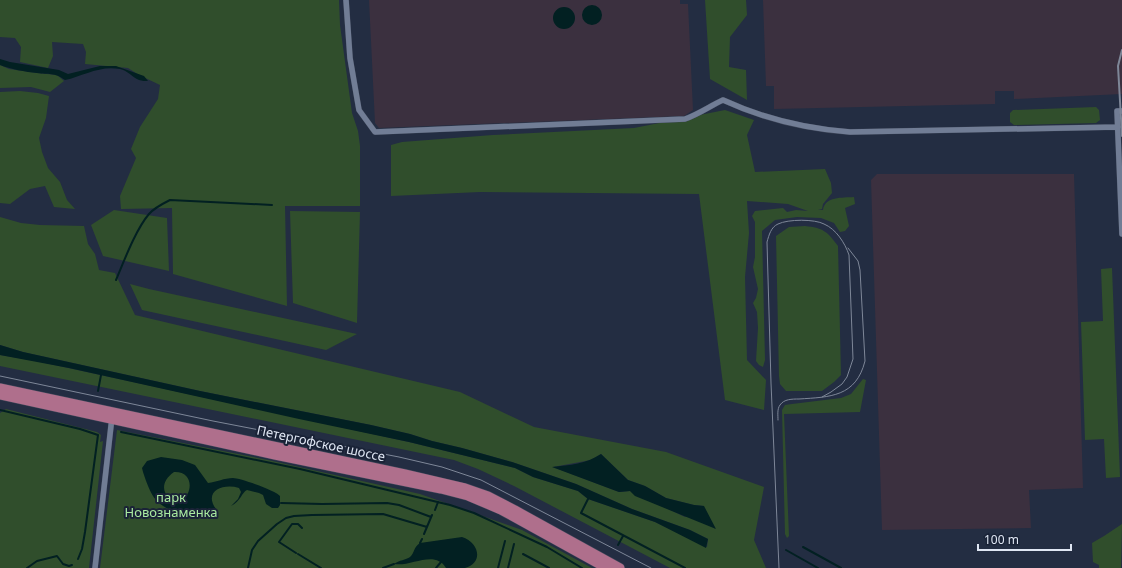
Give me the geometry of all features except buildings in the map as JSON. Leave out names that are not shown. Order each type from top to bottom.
[{"type":"main road","name":"Петергофское шоссе","points":[[0,388],[275,455],[441,489],[468,496],[501,510],[606,568]]},
{"type":"main road","name":"Петергофское шоссе","points":[[0,395],[405,474],[472,490],[488,496],[515,510],[620,568]]},
{"type":"street","points":[[346,0],[350,58],[359,110],[375,132],[685,119],[723,100],[778,120],[832,131],[850,132],[1118,127]]},
{"type":"street","points":[[1122,111],[1117,111],[1122,234]]},
{"type":"street","points":[[96,568],[112,416]]},
{"type":"shaded area","points":[[369,0],[680,0],[680,4],[688,4],[693,110],[684,116],[379,128],[375,123]]},
{"type":"shaded area","points":[[763,0],[1122,0],[1122,94],[1014,99],[1014,91],[995,91],[995,104],[774,109],[774,86],[766,86]]},
{"type":"shaded area","points":[[588,5],[596,5],[602,11],[602,19],[596,25],[588,25],[582,19],[582,11]]},
{"type":"shaded area","points":[[564,7],[572,10],[575,18],[572,26],[564,29],[556,26],[553,18],[556,10]]},
{"type":"shaded area","points":[[0,59],[59,70],[68,74],[100,66],[116,66],[144,76],[148,81],[139,80],[123,70],[113,68],[106,68],[65,80],[54,75],[23,71],[0,65]]},
{"type":"shaded area","points":[[877,174],[1074,174],[1083,488],[1029,490],[1031,528],[882,530],[871,180]]},
{"type":"shaded area","points":[[0,345],[23,352],[200,391],[371,425],[512,462],[576,484],[632,509],[690,530],[708,539],[706,548],[655,522],[588,499],[578,491],[533,477],[515,468],[409,442],[69,368],[0,355]]},
{"type":"shaded area","points":[[601,454],[628,480],[645,486],[666,498],[704,506],[716,529],[635,496],[630,491],[619,492],[552,467],[584,462]]},
{"type":"shaded area","points":[[161,457],[182,460],[195,465],[208,483],[233,478],[250,482],[266,488],[280,496],[280,505],[278,508],[272,508],[266,504],[263,495],[247,490],[237,502],[231,506],[238,499],[241,492],[239,488],[227,487],[221,488],[213,493],[213,503],[216,509],[210,513],[194,515],[177,512],[161,505],[152,494],[142,468],[147,461]],"holes":[[[174,472],[185,475],[190,483],[188,493],[181,502],[170,498],[166,495],[164,490],[164,486],[169,476]]]},
{"type":"shaded area","points":[[462,537],[472,543],[477,552],[475,562],[465,568],[446,568],[441,562],[429,559],[394,564],[410,557],[420,543]]},
{"type":"green space","points":[[0,0],[339,0],[340,25],[352,113],[358,131],[360,146],[360,206],[285,206],[287,306],[173,274],[172,208],[121,209],[120,196],[136,158],[131,149],[140,127],[158,99],[160,85],[128,68],[85,64],[86,52],[83,44],[52,42],[53,56],[48,68],[20,62],[21,47],[15,38],[0,37]]},
{"type":"green space","points":[[705,0],[746,0],[747,15],[730,37],[729,67],[746,70],[747,100],[710,79]]},
{"type":"green space","points":[[0,65],[9,69],[57,75],[64,81],[50,92],[31,87],[0,88]]},
{"type":"green space","points":[[20,91],[49,96],[46,118],[39,138],[42,152],[48,168],[60,182],[67,200],[75,209],[54,207],[45,186],[30,189],[10,204],[0,203],[0,92]]},
{"type":"green space","points":[[1096,107],[1099,110],[1100,120],[1096,123],[1014,125],[1010,122],[1010,113],[1013,110]]},
{"type":"green space","points":[[725,110],[754,120],[747,135],[755,172],[825,169],[831,183],[832,193],[823,204],[822,209],[818,210],[823,210],[824,205],[827,202],[839,198],[854,197],[855,204],[845,208],[849,226],[845,231],[840,232],[834,223],[821,218],[797,217],[775,220],[762,231],[765,360],[763,367],[756,361],[758,328],[757,312],[753,303],[758,289],[753,267],[755,257],[755,222],[752,216],[755,211],[783,208],[787,212],[796,210],[808,211],[788,204],[747,201],[749,233],[745,277],[747,360],[766,380],[764,410],[725,400],[699,194],[480,192],[391,196],[391,145],[402,142],[493,135],[634,128]]},
{"type":"green space","points":[[114,210],[167,218],[169,271],[103,256],[91,225]]},
{"type":"green space","points":[[290,211],[360,212],[357,323],[293,303]]},
{"type":"green space","points":[[0,217],[21,223],[84,226],[88,244],[95,254],[99,270],[115,273],[135,315],[460,392],[534,427],[666,452],[764,487],[754,540],[766,568],[670,568],[514,486],[478,469],[454,460],[0,366],[0,355],[36,361],[409,442],[515,468],[533,477],[578,491],[588,499],[655,522],[707,547],[708,539],[690,530],[632,509],[576,484],[512,462],[371,425],[200,391],[23,352],[0,345]],"holes":[[[601,454],[628,480],[645,486],[666,498],[704,506],[685,517],[630,491],[619,492],[553,467],[591,460]]]},
{"type":"green space","points":[[805,226],[824,231],[838,246],[841,375],[822,391],[786,391],[780,384],[779,376],[776,236],[789,227]]},
{"type":"green space","points":[[1112,268],[1120,477],[1106,478],[1104,439],[1085,440],[1081,322],[1103,321],[1101,269]]},
{"type":"green space","points":[[130,284],[357,334],[326,350],[142,310]]},
{"type":"green space","points":[[863,379],[866,380],[860,412],[784,414],[789,536],[787,538],[785,534],[782,410],[785,405],[841,398],[851,394]]},
{"type":"green space","name":"парк Новознаменка","points":[[6,409],[97,432],[101,435],[100,442],[103,441],[89,568],[0,568],[0,413]]},
{"type":"green space","name":"парк Новознаменка","points":[[117,430],[268,460],[420,494],[522,530],[592,568],[100,568]]},
{"type":"green space","points":[[1122,524],[1121,568],[1099,568],[1099,565],[1093,562],[1092,543]]},
{"type":"waterway","points":[[116,280],[144,220],[153,210],[170,200],[272,205]]},
{"type":"waterway","points":[[98,391],[101,375]]},
{"type":"waterway","points":[[0,410],[80,429],[98,435],[85,532],[82,549],[78,559]]},
{"type":"waterway","points":[[121,432],[300,469],[450,505],[474,513],[547,547],[582,568]]},
{"type":"waterway","points":[[588,499],[581,513],[685,568]]},
{"type":"waterway","points":[[435,510],[438,502]]},
{"type":"waterway","points":[[281,503],[387,503],[399,505],[431,517]]},
{"type":"waterway","points":[[248,568],[252,550],[258,541],[277,524],[286,518],[294,516],[383,514],[427,527]]},
{"type":"waterway","points":[[424,534],[432,515]]},
{"type":"waterway","points":[[296,553],[279,542],[292,524],[298,524],[302,528]]},
{"type":"waterway","points":[[618,545],[623,536]]},
{"type":"waterway","points":[[420,543],[422,539]]},
{"type":"waterway","points":[[498,568],[505,541]]},
{"type":"waterway","points":[[508,568],[514,544]]},
{"type":"waterway","points":[[803,547],[841,568]]},
{"type":"waterway","points":[[786,550],[818,568]]},
{"type":"waterway","points":[[298,554],[321,568]]},
{"type":"waterway","points":[[523,554],[549,568]]},
{"type":"waterway","points":[[27,568],[37,561],[57,556],[63,564],[69,566],[72,565]]},
{"type":"waterway","points":[[436,568],[441,562]]},
{"type":"waterway","points":[[383,568],[394,564]]},
{"type":"tram line","points":[[779,568],[767,242],[772,229],[782,222],[795,220],[820,222],[828,226],[840,237],[849,255],[853,359],[847,377],[842,384],[822,397]]},
{"type":"tram line","points":[[778,420],[778,408],[786,400],[831,396],[840,393],[855,382],[861,373],[865,361],[860,270],[858,261],[848,248]]},
{"type":"tram line","points":[[0,376],[442,467],[481,480],[651,568]]},
{"type":"railway","points":[[1122,50],[1118,66],[1122,136]]}]
